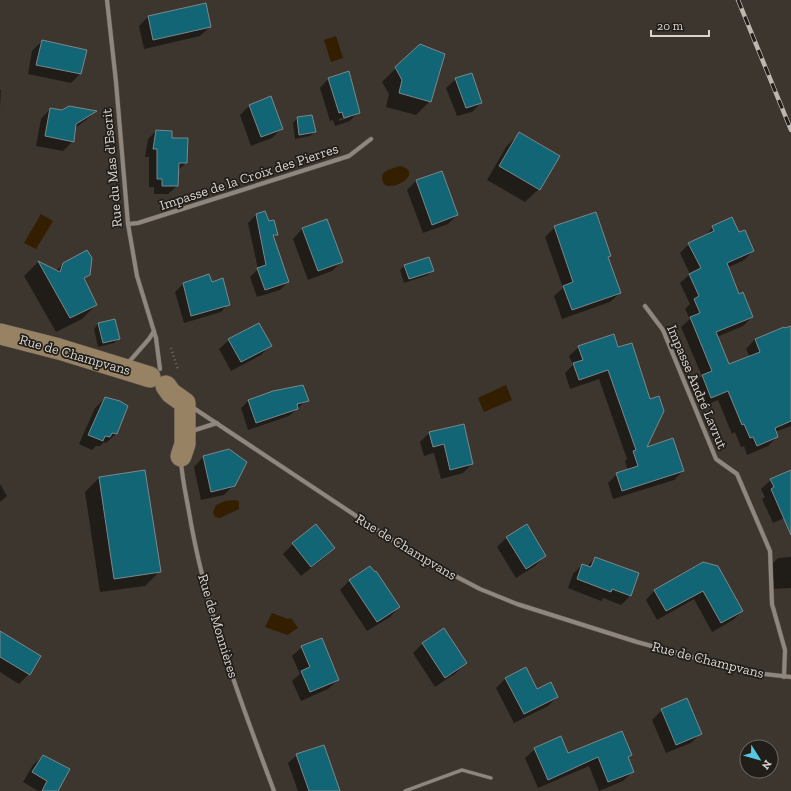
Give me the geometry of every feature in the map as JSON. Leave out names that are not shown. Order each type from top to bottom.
[{"type":"street","name":"Rue du Mas d'Escrit","points":[[107,0],[116,82],[128,224],[137,276],[154,331],[163,379]]},
{"type":"street","name":"Impasse de la Croix des Pierres","points":[[128,224],[138,223],[350,156],[371,139]]},
{"type":"street","name":"Impasse André Lavrut","points":[[645,306],[663,330],[716,459],[737,474],[770,551],[772,604],[785,650],[784,677]]},
{"type":"street","points":[[122,368],[139,352],[154,331]]},
{"type":"street","name":"Rue de Champvans","points":[[0,334],[59,349],[163,379],[171,393],[185,403],[415,555],[480,589],[517,604],[637,642],[729,667],[791,677]]},
{"type":"street","name":"Rue de Monnières","points":[[163,379],[174,428],[176,445],[183,450]]},
{"type":"street","name":"Rue de Monnières","points":[[185,403],[183,450],[193,538],[205,589],[224,652],[274,791]]},
{"type":"street","points":[[183,450],[191,434],[195,430],[217,424]]},
{"type":"lane","points":[[405,791],[462,770],[491,778]]},
{"type":"path","points":[[163,379],[169,342]]},
{"type":"shaded area","points":[[336,36],[343,58],[331,62],[324,40]]},
{"type":"shaded area","points":[[401,166],[409,172],[407,178],[399,184],[390,186],[385,185],[382,180],[384,173]]},
{"type":"shaded area","points":[[41,214],[53,221],[36,249],[24,243]]},
{"type":"shaded area","points":[[506,385],[512,400],[484,412],[478,398]]},
{"type":"shaded area","points":[[225,501],[239,501],[239,509],[220,518],[215,517],[213,512],[216,505]]},
{"type":"shaded area","points":[[272,613],[288,619],[291,618],[298,628],[288,635],[265,627]]},
{"type":"building","points":[[206,3],[211,27],[153,40],[148,16]]},
{"type":"building","points":[[42,40],[87,50],[81,74],[36,65]]},
{"type":"building","points":[[420,44],[445,54],[431,102],[399,93],[402,80],[395,67]]},
{"type":"building","points":[[349,71],[360,113],[344,118],[342,112],[339,113],[328,78]]},
{"type":"building","points":[[472,73],[482,103],[466,108],[455,78]]},
{"type":"building","points":[[271,96],[283,129],[261,137],[249,105]]},
{"type":"building","points":[[69,106],[97,111],[76,124],[74,142],[45,136],[50,108],[62,110]]},
{"type":"building","points":[[312,115],[316,132],[299,135],[297,117]]},
{"type":"building","points":[[156,130],[172,131],[172,138],[188,138],[187,163],[179,163],[178,186],[162,186],[162,179],[157,179],[157,149],[153,149]]},
{"type":"building","points":[[519,132],[560,156],[540,190],[499,166]]},
{"type":"building","points":[[442,171],[458,215],[432,225],[416,180]]},
{"type":"building","points":[[265,211],[269,221],[274,220],[278,235],[273,235],[289,282],[265,290],[257,268],[266,265],[256,214]]},
{"type":"building","points":[[596,212],[611,256],[608,257],[621,293],[572,310],[563,286],[573,282],[554,226]]},
{"type":"building","points":[[732,217],[739,232],[745,230],[754,251],[727,263],[739,294],[743,292],[753,317],[716,332],[729,364],[760,352],[755,339],[784,327],[791,326],[791,421],[775,428],[778,437],[757,446],[753,437],[750,438],[744,424],[742,425],[728,391],[711,398],[702,375],[712,371],[690,317],[700,313],[694,299],[699,296],[689,274],[701,268],[688,243],[714,231],[712,226]]},
{"type":"building","points":[[327,219],[343,262],[318,271],[302,228]]},
{"type":"building","points":[[87,250],[92,258],[90,275],[84,278],[97,305],[70,318],[38,261],[60,272],[63,263]]},
{"type":"building","points":[[429,257],[434,271],[409,279],[404,265]]},
{"type":"building","points":[[209,274],[212,282],[223,278],[230,305],[191,316],[183,283]]},
{"type":"building","points":[[115,319],[120,339],[103,343],[98,323]]},
{"type":"building","points":[[259,323],[272,346],[241,362],[228,339]]},
{"type":"building","points":[[614,334],[618,347],[632,343],[650,399],[659,396],[664,411],[647,447],[673,438],[684,471],[622,491],[616,473],[638,466],[633,451],[636,450],[608,370],[579,380],[573,363],[583,360],[578,346]]},
{"type":"building","points":[[303,385],[309,401],[297,404],[298,409],[256,423],[248,400],[273,391]]},
{"type":"building","points":[[105,397],[120,401],[128,406],[117,434],[112,433],[110,437],[105,436],[103,441],[88,435]]},
{"type":"building","points":[[464,424],[473,464],[450,470],[444,444],[433,447],[429,432]]},
{"type":"building","points":[[229,449],[247,462],[235,486],[211,492],[203,456]]},
{"type":"building","points":[[145,470],[161,572],[114,579],[99,477]]},
{"type":"building","points":[[791,470],[791,535],[771,489],[774,487],[770,479]]},
{"type":"building","points":[[316,524],[335,548],[311,567],[292,543]]},
{"type":"building","points":[[527,524],[546,556],[526,569],[506,537]]},
{"type":"building","points":[[595,557],[639,573],[631,596],[612,589],[611,592],[577,579],[582,564],[591,567]]},
{"type":"building","points":[[703,562],[718,566],[743,611],[721,623],[703,591],[666,611],[654,590]]},
{"type":"building","points":[[370,566],[375,572],[376,571],[400,607],[377,622],[349,580]]},
{"type":"building","points":[[444,628],[467,663],[445,678],[422,643]]},
{"type":"building","points":[[0,631],[41,656],[30,675],[0,657]]},
{"type":"building","points":[[322,638],[339,680],[310,692],[301,671],[310,667],[301,646]]},
{"type":"building","points":[[526,667],[537,689],[551,682],[558,697],[524,714],[505,678]]},
{"type":"building","points":[[687,698],[702,734],[676,745],[661,709]]},
{"type":"building","points":[[622,731],[632,755],[628,757],[634,772],[608,782],[598,757],[548,780],[534,748],[561,736],[568,753]]},
{"type":"building","points":[[324,745],[340,791],[309,791],[296,754]]},
{"type":"building","points":[[43,755],[70,769],[58,791],[42,791],[47,781],[32,772]]},
{"type":"railway","points":[[738,0],[791,130]]}]
